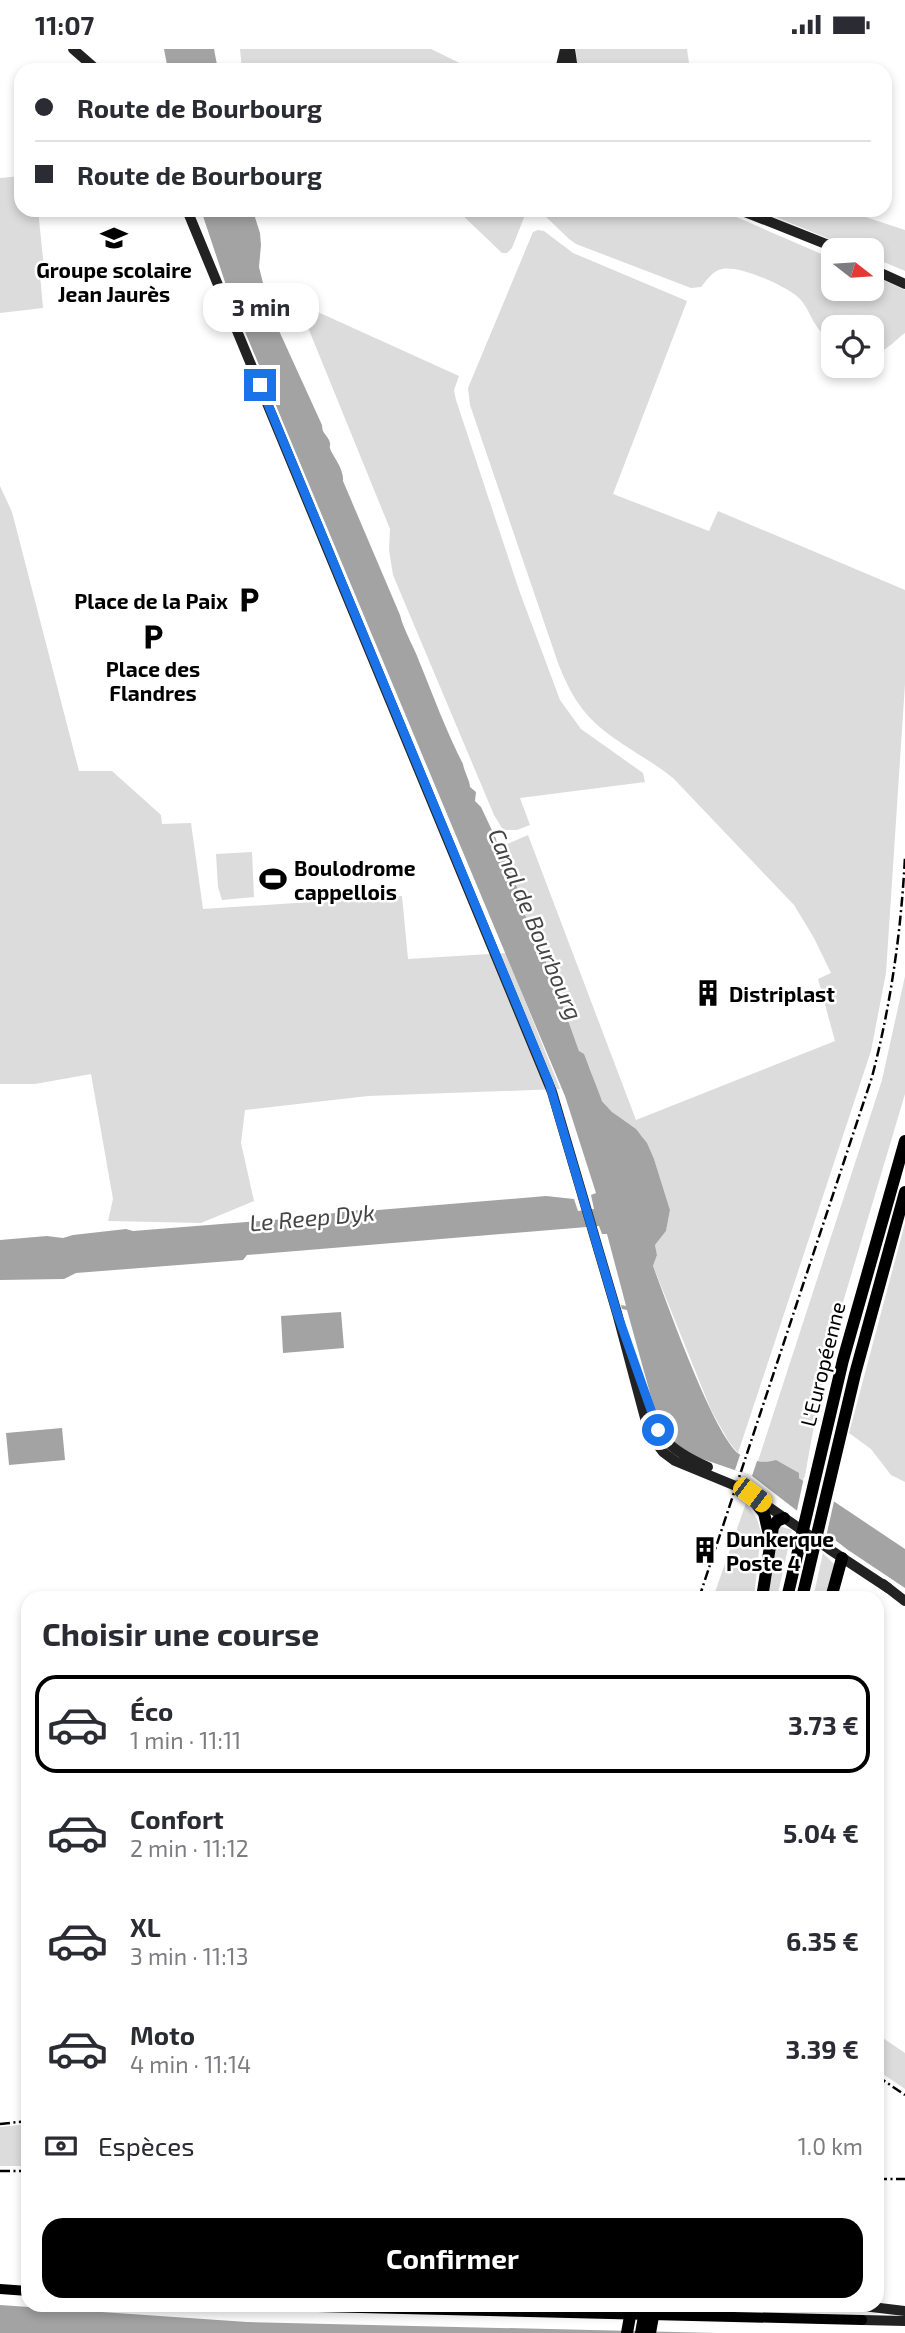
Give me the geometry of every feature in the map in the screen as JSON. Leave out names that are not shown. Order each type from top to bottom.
[{"type":"highway","name":"L'Européenne","points":[[789,1591],[857,1304],[905,1141]]},
{"type":"highway","name":"L'Européenne","points":[[804,1591],[876,1293],[905,1192]]},
{"type":"highway","points":[[747,1492],[765,1518],[768,1549]]},
{"type":"highway","points":[[763,1591],[774,1525],[778,1520],[789,1519]]},
{"type":"highway","points":[[834,1591],[844,1558]]},
{"type":"highway","points":[[619,2333],[623,2312]]},
{"type":"highway","points":[[627,2333],[631,2312]]},
{"type":"highway","points":[[641,2333],[645,2312]]},
{"type":"highway","points":[[650,2333],[654,2312]]},
{"type":"main road","points":[[73,49],[89,63]]},
{"type":"main road","points":[[190,217],[549,1083],[645,1418],[658,1447],[680,1463],[729,1481],[789,1519]]},
{"type":"main road","points":[[757,217],[821,242]]},
{"type":"main road","points":[[786,229],[821,245]]},
{"type":"main road","points":[[884,268],[905,276]]},
{"type":"main road","points":[[884,274],[905,284]]},
{"type":"main road","points":[[617,1313],[651,1415],[663,1438],[679,1453],[745,1485],[905,1601]]},
{"type":"main road","points":[[844,1558],[888,1588]]},
{"type":"main road","points":[[0,2289],[21,2290]]},
{"type":"main road","points":[[884,2308],[905,2311]]},
{"type":"main road","points":[[492,2312],[905,2321]]},
{"type":"main road","points":[[852,2312],[862,2321]]},
{"type":"main road","points":[[862,2321],[863,2312]]},
{"type":"shaded area","points":[[240,49],[431,49],[460,63],[241,63]]},
{"type":"shaded area","points":[[576,49],[687,49],[689,63],[577,63]]},
{"type":"shaded area","points":[[14,177],[14,217],[39,217],[44,268],[40,274],[43,308],[0,313],[0,178]]},
{"type":"shaded area","points":[[464,217],[524,217],[512,248],[507,253],[502,253]]},
{"type":"shaded area","points":[[546,217],[736,217],[821,254],[821,301],[884,301],[884,280],[905,290],[905,333],[884,349],[884,315],[821,315],[821,332],[799,298],[774,282],[751,273],[718,270],[701,287],[691,288],[576,244]]},
{"type":"shaded area","points":[[776,217],[865,217],[905,230],[905,271],[884,262],[884,238],[827,238]]},
{"type":"shaded area","points":[[544,231],[573,253],[687,301],[613,494],[709,531],[718,511],[905,590],[905,684],[886,973],[871,1051],[738,1453],[711,1410],[653,1266],[657,1255],[655,1245],[666,1231],[670,1210],[654,1159],[642,1136],[612,1112],[599,1097],[544,955],[525,915],[524,904],[498,848],[528,835],[636,1120],[835,1041],[818,979],[831,973],[794,905],[673,778],[612,737],[590,718],[574,697],[558,663],[470,405],[468,388],[533,232]]},
{"type":"shaded area","points":[[298,303],[459,376],[454,390],[456,400],[519,590],[560,700],[581,729],[643,773],[645,782],[520,798],[530,825],[517,830],[503,830],[494,815],[393,575],[389,550],[390,529]]},
{"type":"shaded area","points":[[0,486],[12,512],[79,771],[112,771],[161,815],[162,824],[191,823],[203,909],[402,896],[408,959],[506,953],[560,1089],[368,1096],[245,1110],[241,1143],[254,1201],[201,1223],[108,1221],[113,1199],[91,1074],[35,1084],[0,1084]]},
{"type":"shaded area","points":[[252,852],[254,897],[222,900],[218,887],[216,854]]},
{"type":"shaded area","points":[[905,976],[905,1094],[841,1309],[819,1398],[804,1481],[772,1461],[758,1461],[882,1080]]},
{"type":"shaded area","points":[[905,1223],[905,1482],[891,1475],[871,1449],[849,1433]]},
{"type":"shaded area","points":[[746,1503],[757,1519],[761,1532],[755,1591],[715,1591]]},
{"type":"shaded area","points":[[779,1526],[792,1530],[779,1591],[767,1591]]},
{"type":"shaded area","points":[[823,1553],[835,1565],[829,1591],[815,1591]]},
{"type":"shaded area","points":[[884,2039],[905,2053],[905,2089],[884,2075]]},
{"type":"shaded area","points":[[21,2125],[21,2166],[0,2166],[0,2127]]},
{"type":"water","points":[[164,49],[214,49],[217,63],[167,63]]},
{"type":"water","name":"Le Reep Dyk","points":[[203,217],[255,217],[261,245],[259,267],[270,311],[323,432],[329,440],[343,481],[463,764],[470,787],[476,792],[475,801],[481,807],[524,904],[525,915],[551,973],[579,1051],[584,1054],[602,1101],[612,1112],[636,1129],[647,1143],[654,1159],[670,1210],[666,1231],[655,1245],[657,1255],[653,1266],[692,1366],[717,1421],[728,1442],[739,1454],[757,1461],[776,1460],[799,1473],[799,1478],[905,1549],[905,1588],[848,1550],[752,1476],[688,1454],[672,1443],[658,1422],[627,1310],[622,1309],[621,1305],[626,1306],[607,1234],[602,1234],[599,1226],[247,1255],[243,1260],[76,1273],[64,1279],[0,1280],[0,1240],[47,1236],[63,1238],[126,1229],[133,1231],[546,1196],[574,1199],[578,1211],[594,1209],[591,1195],[596,1193],[565,1096],[228,291]]},
{"type":"water","points":[[341,1312],[344,1348],[283,1353],[281,1316]]},
{"type":"water","points":[[62,1428],[65,1460],[9,1465],[6,1433]]},
{"type":"water","points":[[0,2305],[21,2306],[21,2312],[102,2312],[247,2322],[717,2333],[0,2333]]},
{"type":"pier","points":[[740,1455],[757,1461],[752,1476],[735,1470]]},
{"type":"pier","points":[[804,1477],[835,1497],[826,1537],[796,1515]]},
{"type":"railway","points":[[701,1591],[872,1077],[894,968],[905,857]]},
{"type":"railway","points":[[884,2081],[905,2095]]},
{"type":"railway","points":[[0,2124],[21,2122]]},
{"type":"railway","points":[[0,2171],[21,2171]]},
{"type":"railway","points":[[884,2179],[905,2179]]},
{"type":"place","name":"Groupe scolaire Jean Jaurès","points":[[114,238]]},
{"type":"place","name":"Place de la Paix","points":[[249,600]]},
{"type":"place","name":"Place des Flandres","points":[[153,637]]},
{"type":"place","name":"Boulodrome cappellois","points":[[273,879]]},
{"type":"place","name":"Distriplast","points":[[708,993]]},
{"type":"place","name":"Dunkerque Poste 4","points":[[705,1550]]},
{"type":"route","points":[[260,385],[549,1083],[617,1313],[658,1430]]},
{"type":"water label","name":"Canal de Bourbourg","points":[[536,924]]}]
